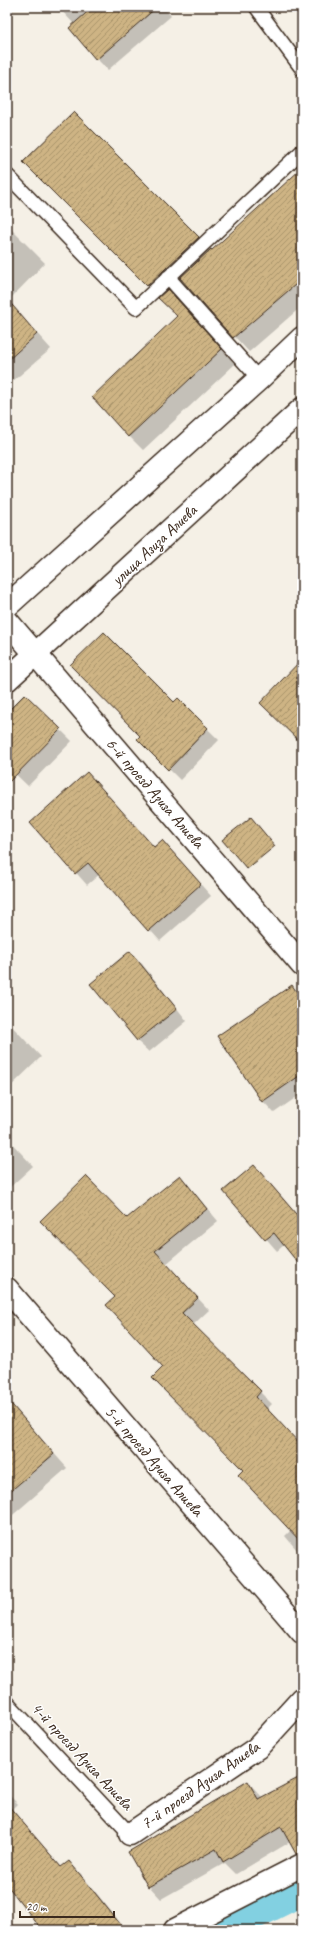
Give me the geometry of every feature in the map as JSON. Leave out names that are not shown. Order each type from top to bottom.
[{"type":"street","points":[[7,606],[260,379],[302,338]]},
{"type":"street","name":"улица Азиза Алиева","points":[[7,680],[298,413]]},
{"type":"street","name":"6-й проезд Азиза Алиева","points":[[7,621],[302,965]]},
{"type":"street","name":"5-й проезд Азиза Алиева","points":[[7,1289],[302,1632]]},
{"type":"street","name":"7-й проезд Азиза Алиева","points":[[130,1834],[257,1748],[302,1699]]},
{"type":"street","points":[[175,1930],[302,1865]]},
{"type":"lane","points":[[256,7],[302,69]]},
{"type":"lane","points":[[7,175],[136,308],[302,151]]},
{"type":"lane","points":[[168,277],[260,379]]},
{"type":"lane","name":"4-й проезд Азиза Алиева","points":[[7,1702],[130,1834]]},
{"type":"building","points":[[93,7],[157,7],[96,60],[69,28]]},
{"type":"building","points":[[74,112],[199,237],[147,286],[23,162]]},
{"type":"building","points":[[302,168],[302,279],[233,338],[180,278]]},
{"type":"building","points":[[168,289],[222,349],[128,437],[92,397],[177,316],[158,298]]},
{"type":"building","points":[[7,299],[37,334],[7,361]]},
{"type":"building","points":[[104,632],[174,702],[178,698],[208,728],[168,770],[137,739],[140,736],[70,665]]},
{"type":"building","points":[[302,659],[302,744],[260,703]]},
{"type":"building","points":[[25,694],[61,729],[7,784],[7,712]]},
{"type":"building","points":[[87,772],[154,847],[162,840],[201,884],[148,931],[88,863],[75,874],[30,823]]},
{"type":"building","points":[[251,817],[275,846],[247,869],[222,840]]},
{"type":"building","points":[[130,951],[177,1009],[137,1041],[90,984]]},
{"type":"building","points":[[292,985],[302,1000],[302,1074],[262,1102],[217,1036]]},
{"type":"building","points":[[254,1165],[302,1221],[302,1268],[274,1233],[265,1240],[223,1191]]},
{"type":"building","points":[[180,1175],[207,1209],[155,1251],[198,1298],[182,1313],[261,1391],[256,1397],[302,1446],[302,1543],[238,1475],[243,1470],[152,1378],[163,1367],[106,1305],[115,1297],[40,1221],[86,1176],[127,1218]]},
{"type":"building","points":[[7,1399],[54,1454],[7,1494]]},
{"type":"building","points":[[302,1776],[302,1853],[296,1854],[281,1827],[223,1862],[216,1849],[148,1887],[128,1852],[248,1781],[258,1799]]},
{"type":"building","points":[[7,1804],[61,1867],[69,1861],[125,1930],[42,1930],[7,1885]]},
{"type":"waterway","points":[[220,1930],[302,1889]]}]
